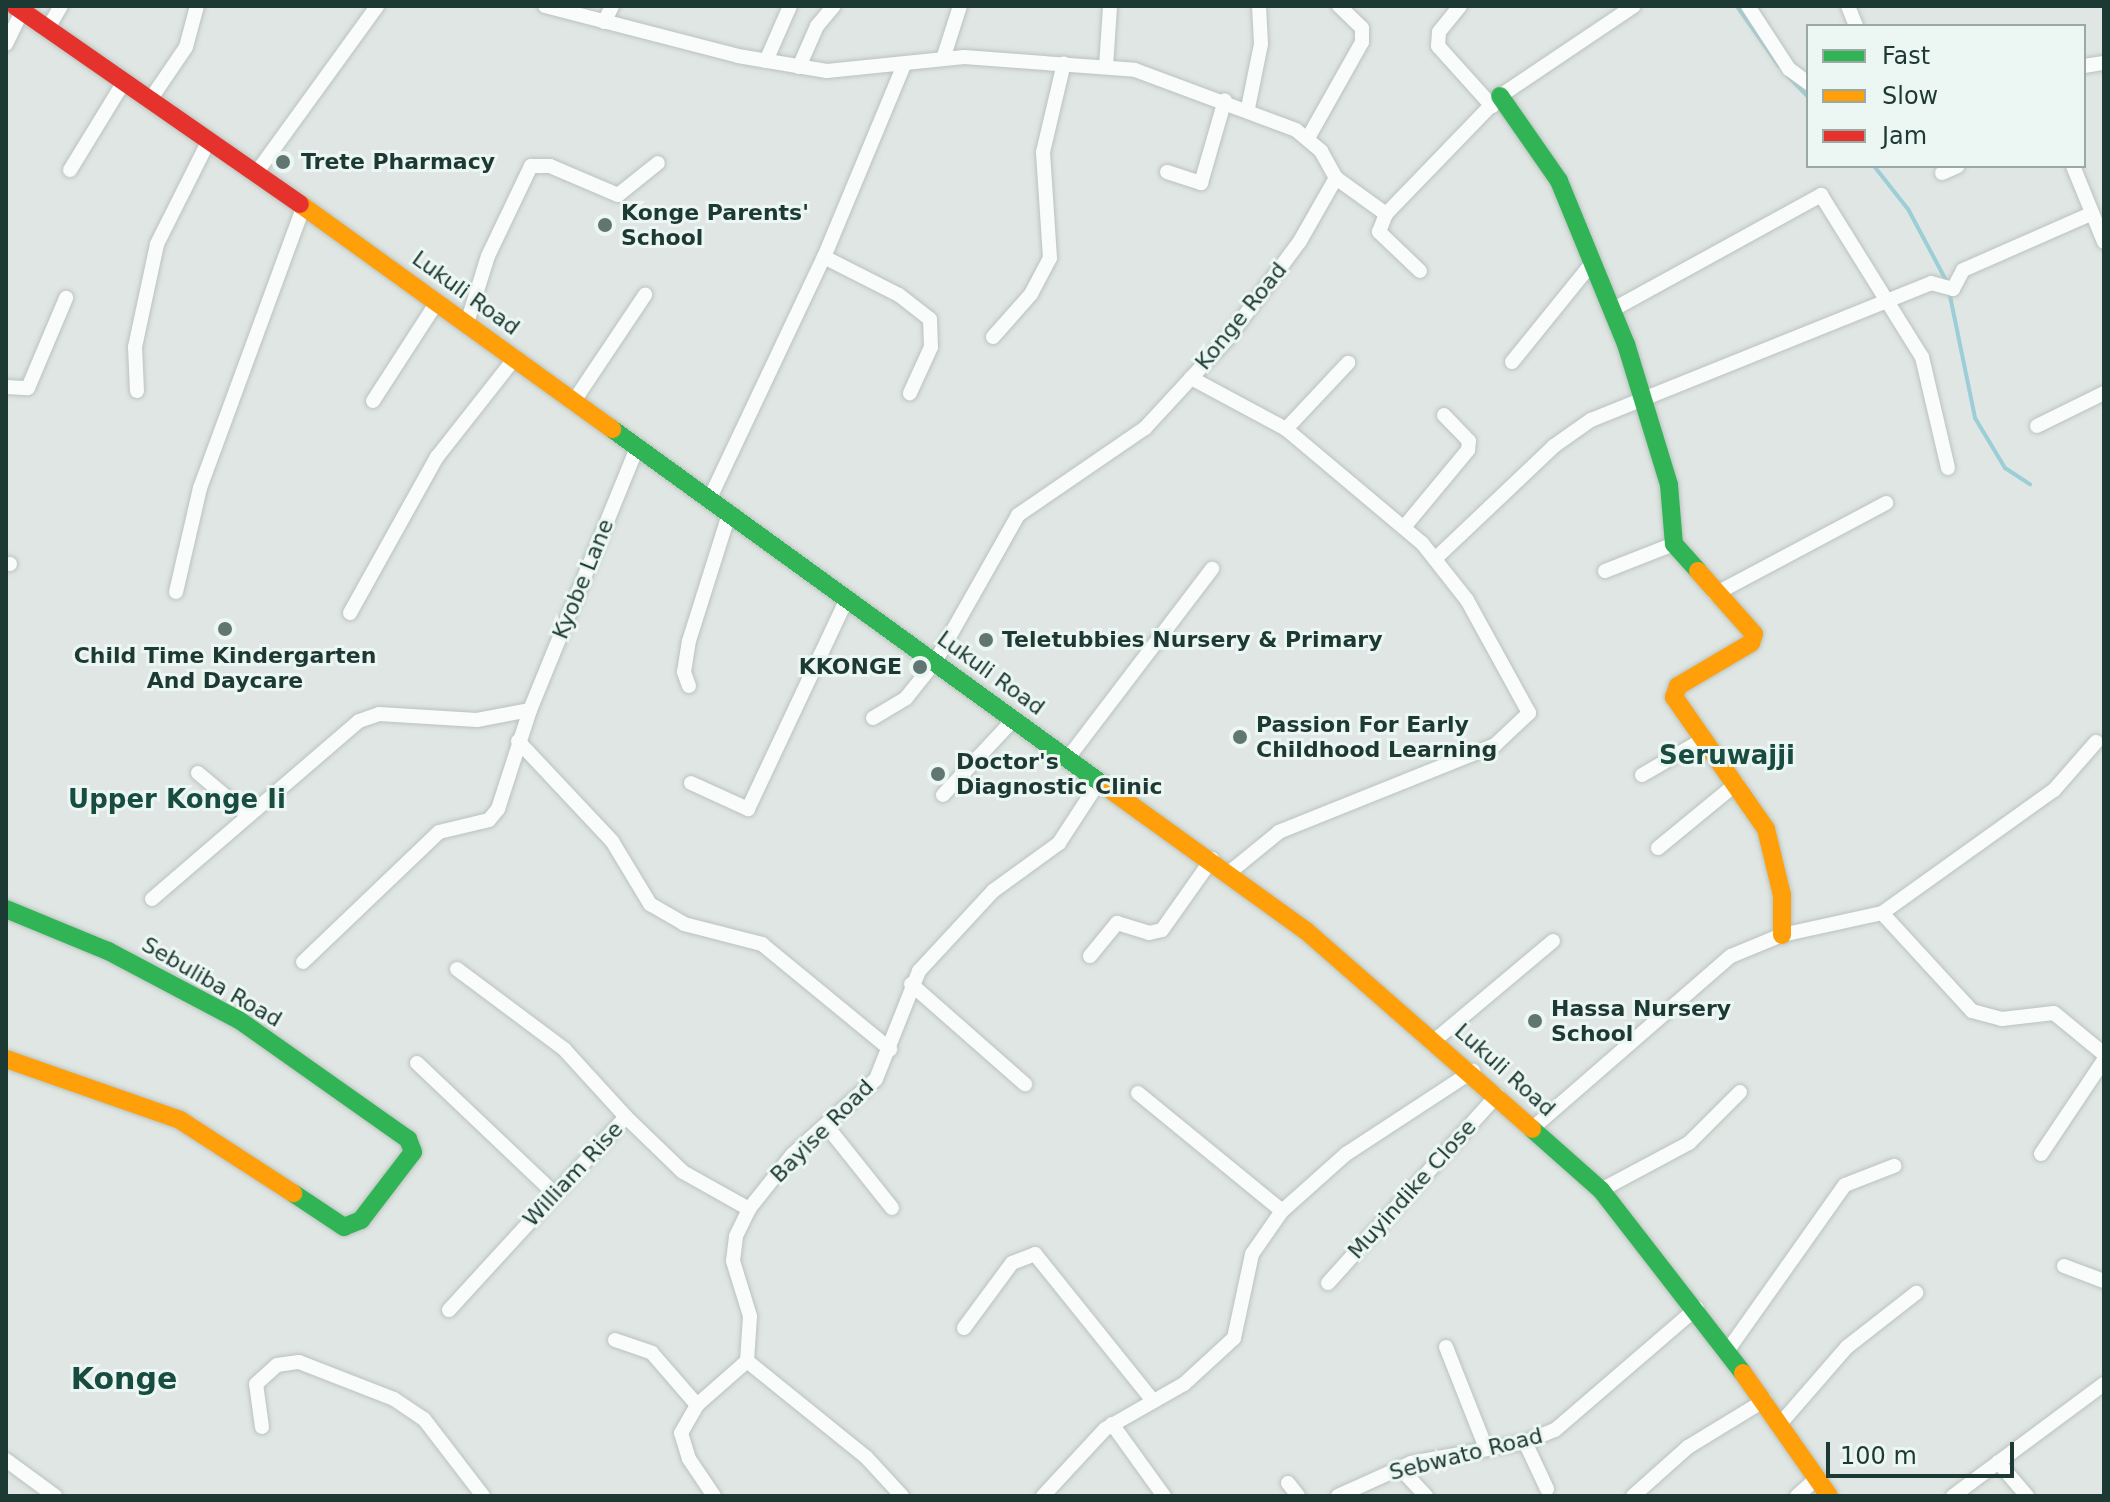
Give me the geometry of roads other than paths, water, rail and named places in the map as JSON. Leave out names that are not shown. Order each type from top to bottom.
[{"type":"street","points":[[47,30],[61,6]]},
{"type":"street","points":[[150,100],[186,47],[197,6]]},
{"type":"street","points":[[257,172],[377,6]]},
{"type":"street","points":[[545,6],[799,67],[858,72],[943,59],[1106,67],[1248,108],[1308,138],[1336,178],[1386,214]]},
{"type":"street","points":[[604,22],[612,6]]},
{"type":"street","points":[[766,61],[790,6]]},
{"type":"street","points":[[799,67],[817,26],[834,6]]},
{"type":"street","points":[[943,59],[960,6]]},
{"type":"street","points":[[1106,67],[1110,6]]},
{"type":"street","points":[[1248,108],[1261,44],[1259,6]]},
{"type":"street","points":[[1308,138],[1362,42],[1362,28],[1339,6]]},
{"type":"street","points":[[1460,6],[1439,32],[1438,46],[1496,101],[1559,181],[1589,267],[1612,310],[1644,395],[1671,495],[1674,544],[1755,637],[1675,689],[1676,701],[1737,783],[1766,829],[1782,895],[1782,935]]},
{"type":"street","points":[[1420,271],[1379,232],[1386,214],[1496,101],[1634,6]]},
{"type":"street","points":[[1748,6],[1789,69],[1806,82]]},
{"type":"street","points":[[6,44],[18,8]]},
{"type":"street","name":"Lukuli Road","points":[[18,8],[257,172],[1230,872],[1473,1071],[1601,1190],[1697,1308],[1765,1400],[1815,1480],[1829,1496]]},
{"type":"street","points":[[993,337],[1031,294],[1050,258],[1043,152],[1064,63]]},
{"type":"street","points":[[709,500],[824,257],[904,65]]},
{"type":"street","points":[[70,170],[124,82]]},
{"type":"street","points":[[1167,172],[1201,183],[1225,100]]},
{"type":"street","points":[[137,391],[135,347],[157,244],[209,140]]},
{"type":"street","points":[[467,323],[488,256],[531,166],[550,166],[618,195],[658,163]]},
{"type":"street","points":[[1942,173],[1953,168]]},
{"type":"street","points":[[2074,168],[2088,215],[2104,242]]},
{"type":"street","name":"Konge Road","points":[[873,718],[906,698],[935,662],[1018,515],[1145,428],[1262,296],[1336,178]]},
{"type":"street","points":[[1612,310],[1821,195],[1926,367],[1948,468]]},
{"type":"street","points":[[176,592],[200,488],[304,206]]},
{"type":"street","points":[[1436,558],[1572,432],[1644,395],[1885,300],[1934,282],[1953,289],[1963,270],[2088,215]]},
{"type":"street","points":[[824,257],[899,295],[930,319],[931,347],[910,393]]},
{"type":"street","points":[[1512,362],[1589,267]]},
{"type":"street","points":[[574,401],[645,295]]},
{"type":"street","points":[[6,387],[28,388],[66,298]]},
{"type":"street","points":[[373,401],[437,302]]},
{"type":"street","points":[[350,613],[437,457],[515,358]]},
{"type":"street","points":[[1286,429],[1348,363]]},
{"type":"street","points":[[1191,378],[1286,429],[1405,526],[1436,558],[1529,713],[1495,745],[1279,832],[1254,846],[1230,872]]},
{"type":"street","points":[[2037,426],[2104,393]]},
{"type":"street","points":[[1405,526],[1468,450],[1469,441],[1444,415]]},
{"type":"street","name":"Kyobe Lane","points":[[303,962],[439,832],[489,820],[498,809],[518,741],[637,448]]},
{"type":"street","points":[[1715,594],[1886,503]]},
{"type":"street","points":[[689,686],[684,672],[689,641],[729,514]]},
{"type":"street","points":[[1605,571],[1674,544]]},
{"type":"street","points":[[1068,758],[1212,569]]},
{"type":"street","points":[[691,783],[748,809],[847,599]]},
{"type":"street","points":[[152,899],[248,815],[372,716],[477,720],[530,710]]},
{"type":"street","points":[[943,795],[1014,719]]},
{"type":"street","points":[[1642,775],[1704,739]]},
{"type":"street","points":[[518,741],[612,841],[650,904],[684,924],[762,944],[890,1049]]},
{"type":"street","points":[[1534,1127],[1696,982],[1731,956],[1782,935],[1882,913],[2054,790],[2096,742]]},
{"type":"street","points":[[198,773],[248,815]]},
{"type":"street","name":"Bayise Road","points":[[747,1361],[750,1316],[733,1261],[736,1236],[749,1209],[792,1155],[876,1079],[890,1049],[911,984],[993,891],[1059,843],[1100,780]]},
{"type":"street","points":[[1658,848],[1737,783]]},
{"type":"street","points":[[1090,956],[1117,923],[1149,933],[1162,930],[1212,859]]},
{"type":"street","name":"Sebuliba Road","points":[[6,909],[108,951],[239,1020],[408,1139],[413,1152],[361,1220],[344,1227],[180,1120],[6,1059]]},
{"type":"street","points":[[1882,913],[1972,1011],[2002,1019],[2054,1013],[2104,1054]]},
{"type":"street","points":[[1435,1040],[1553,941]]},
{"type":"street","points":[[457,969],[564,1049],[626,1117]]},
{"type":"street","points":[[911,984],[1025,1084]]},
{"type":"street","points":[[2041,1154],[2104,1060]]},
{"type":"street","points":[[417,1063],[554,1193]]},
{"type":"street","points":[[1043,1496],[1112,1424],[1199,1373],[1234,1338],[1252,1254],[1282,1211],[1346,1154],[1473,1071]]},
{"type":"street","points":[[1601,1190],[1689,1143],[1740,1092]]},
{"type":"street","points":[[1138,1093],[1282,1211]]},
{"type":"street","name":"Muyindike Close","points":[[1328,1283],[1497,1095]]},
{"type":"street","name":"William Rise","points":[[449,1310],[626,1117],[683,1172],[749,1209]]},
{"type":"street","points":[[826,1125],[892,1208]]},
{"type":"street","points":[[1728,1350],[1845,1185],[1894,1166]]},
{"type":"street","points":[[964,1328],[1019,1255],[1035,1254],[1153,1401]]},
{"type":"street","points":[[2064,1266],[2104,1281]]},
{"type":"street","points":[[1780,1424],[1847,1347],[1916,1293]]},
{"type":"street","name":"Sebwato Road","points":[[1338,1496],[1399,1467],[1525,1442],[1555,1430],[1697,1308]]},
{"type":"street","points":[[615,1340],[652,1353],[697,1405]]},
{"type":"street","points":[[1446,1347],[1486,1448]]},
{"type":"street","points":[[714,1496],[683,1443],[684,1421],[697,1405],[747,1361],[866,1457],[902,1496]]},
{"type":"street","points":[[262,1427],[256,1384],[277,1365],[299,1362],[394,1399],[424,1419],[483,1496]]},
{"type":"street","points":[[1953,1496],[2104,1384]]},
{"type":"street","points":[[1633,1496],[1688,1447],[1765,1400]]},
{"type":"street","points":[[1112,1424],[1164,1496]]},
{"type":"street","points":[[1525,1442],[1547,1489]]},
{"type":"street","points":[[6,1460],[55,1496]]},
{"type":"street","points":[[1998,1462],[2027,1496]]},
{"type":"street","points":[[1399,1467],[1426,1496]]},
{"type":"street","points":[[1797,1496],[1815,1480]]},
{"type":"street","points":[[1288,1483],[1298,1496]]},
{"type":"waterway","points":[[1737,6],[1779,66]]},
{"type":"waterway","points":[[1788,76],[1806,95]]},
{"type":"waterway","points":[[1876,168],[1908,209],[1947,282]]},
{"type":"waterway","points":[[1949,291],[1975,418],[2005,468],[2030,484]]},
{"type":"place","name":"Trete Pharmacy","points":[[283,162]]},
{"type":"place","name":"Konge Parents' School","points":[[605,225]]},
{"type":"place","name":"Child Time Kindergarten And Daycare","points":[[225,629]]},
{"type":"place","name":"Teletubbies Nursery & Primary","points":[[986,640]]},
{"type":"place","name":"KKONGE","points":[[920,667]]},
{"type":"place","name":"Passion For Early Childhood Learning","points":[[1240,737]]},
{"type":"place","name":"Doctor's Diagnostic Clinic","points":[[938,774]]},
{"type":"place","name":"Hassa Nursery School","points":[[1535,1021]]},
{"type":"district","name":"Seruwajji","points":[[1727,756]]},
{"type":"district","name":"Upper Konge Ii","points":[[177,800]]},
{"type":"district","name":"Konge","points":[[124,1379]]}]
